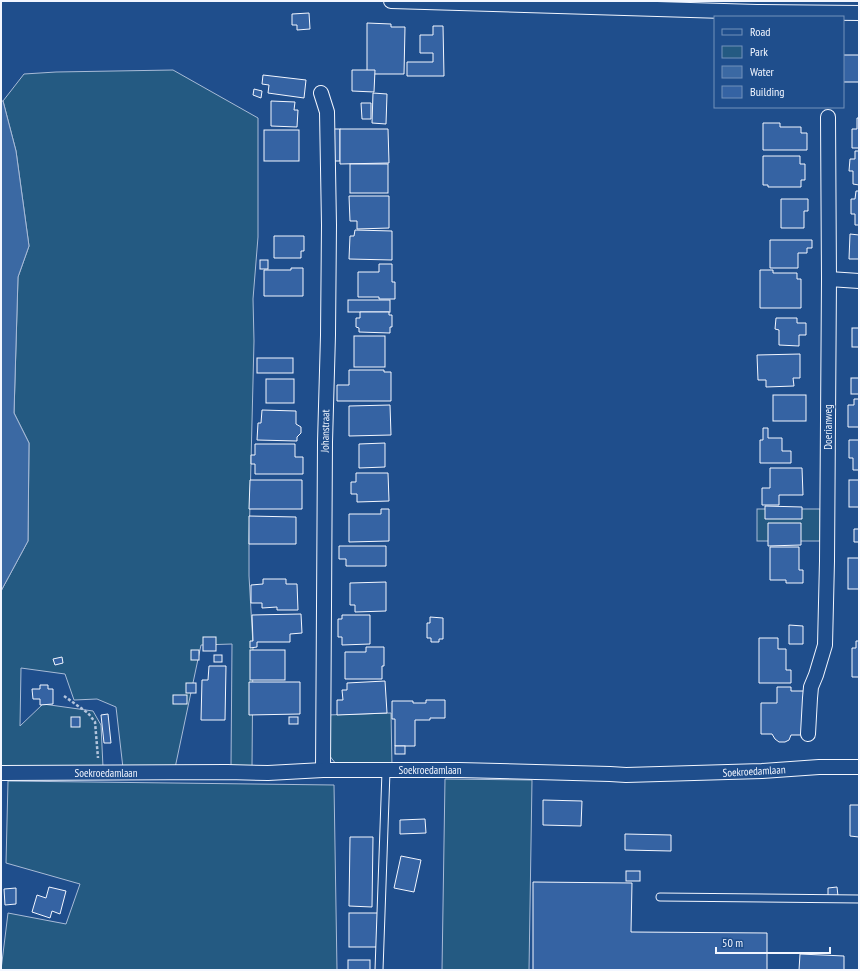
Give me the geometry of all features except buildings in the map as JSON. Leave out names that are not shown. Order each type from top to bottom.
[{"type":"street","points":[[391,1],[757,12],[854,9]]},
{"type":"street","name":"Johanstraat","points":[[321,93],[327,112],[329,225],[328,335],[324,450],[323,770]]},
{"type":"street","name":"Doerianweg","points":[[808,734],[811,687],[825,645],[829,279],[828,117]]},
{"type":"street","points":[[829,279],[859,281]]},
{"type":"street","name":"Soekroedamlaan","points":[[1,773],[228,772],[268,774],[323,770],[458,770],[626,775],[755,772],[819,767],[859,767]]},
{"type":"lane","points":[[379,970],[386,771]]},
{"type":"lane","points":[[660,897],[859,899]]},
{"type":"path","points":[[64,696],[88,712],[95,722],[99,773]]},
{"type":"green space","points":[[173,70],[258,118],[258,237],[253,299],[254,341],[249,543],[249,576],[253,645],[252,768],[231,768],[232,644],[201,645],[175,768],[123,768],[116,707],[97,699],[74,700],[65,674],[21,668],[20,726],[43,704],[93,711],[101,725],[103,767],[1,768],[1,591],[28,541],[29,443],[14,413],[18,277],[29,246],[16,151],[3,101],[24,74]]},
{"type":"green space","points":[[757,509],[820,509],[820,541],[757,541]]},
{"type":"green space","points":[[391,713],[392,767],[336,764],[329,755],[327,715]]},
{"type":"green space","points":[[445,779],[532,780],[529,970],[442,970]]},
{"type":"green space","points":[[8,781],[334,785],[337,970],[1,970],[8,913],[66,924],[80,884],[6,863]]},
{"type":"water","points":[[1,101],[3,101],[16,151],[29,246],[18,277],[14,413],[29,443],[28,541],[1,591]]}]
